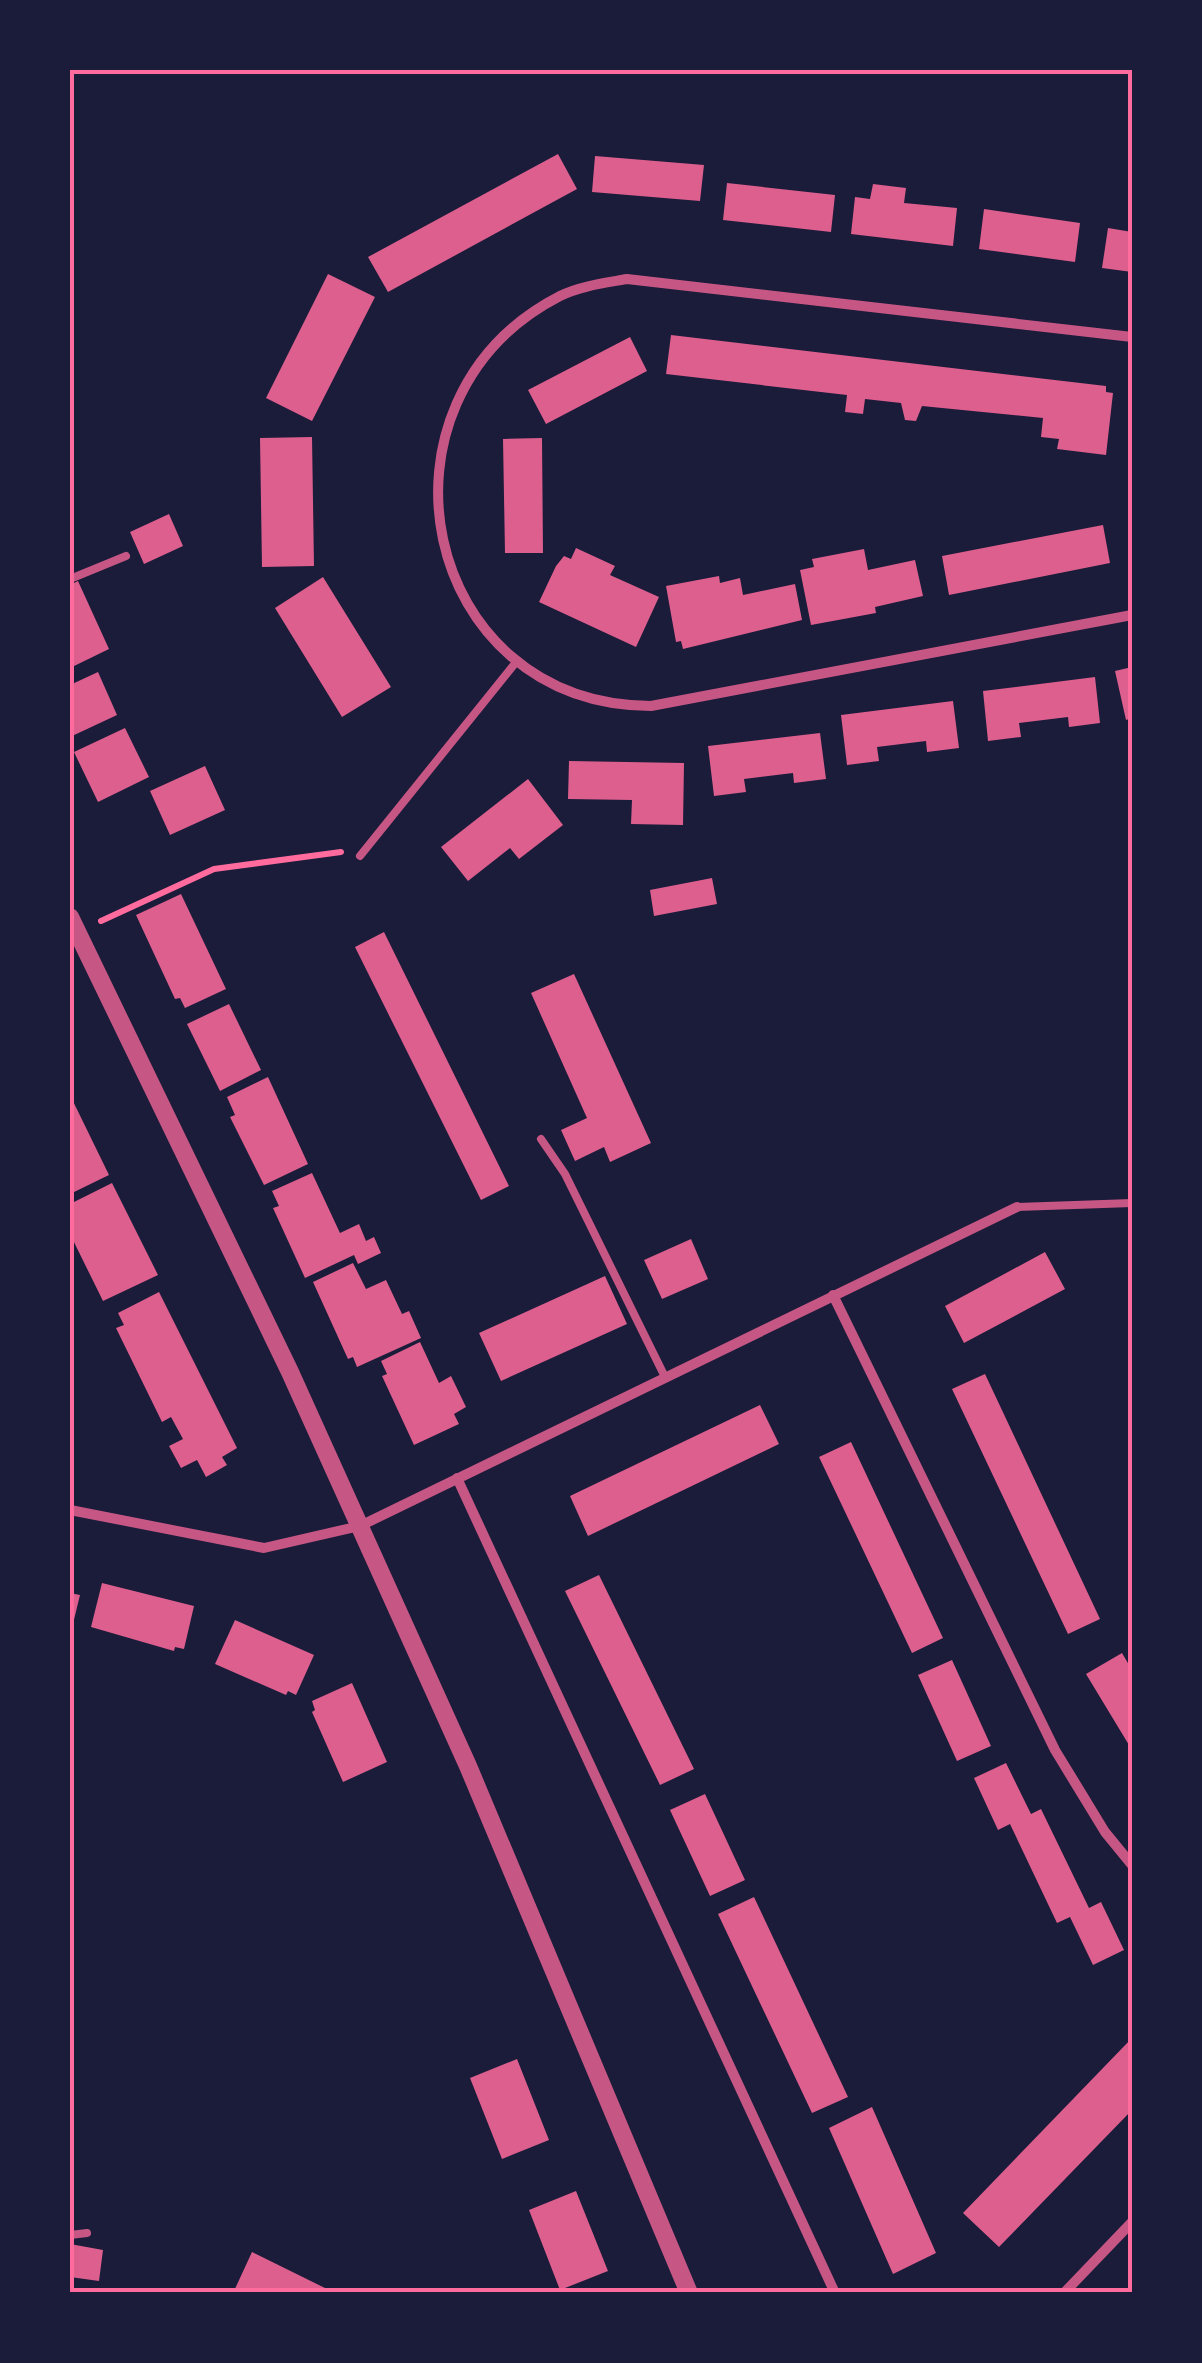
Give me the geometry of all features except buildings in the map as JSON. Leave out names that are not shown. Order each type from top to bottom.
[{"type":"street","points":[[1132,336],[626,279],[562,295],[504,337],[460,396],[438,459],[436,521],[452,574],[487,631],[518,661],[552,684],[617,706],[650,706],[1132,615]]},
{"type":"street","points":[[74,925],[360,1526],[468,1766],[689,2293]]},
{"type":"street","points":[[70,1510],[264,1548],[360,1526],[1017,1207]]},
{"type":"street","points":[[834,1295],[1054,1750],[1105,1832],[1132,1866]]},
{"type":"street","points":[[457,1478],[835,2293]]},
{"type":"street","points":[[1064,2293],[1132,2222]]},
{"type":"lane","points":[[70,579],[126,556]]},
{"type":"lane","points":[[360,856],[518,661]]},
{"type":"lane","points":[[541,1139],[565,1174],[664,1377]]},
{"type":"lane","points":[[1017,1207],[1132,1202]]},
{"type":"lane","points":[[70,2235],[87,2232]]},
{"type":"path","points":[[74,925],[214,869],[368,846]]}]
